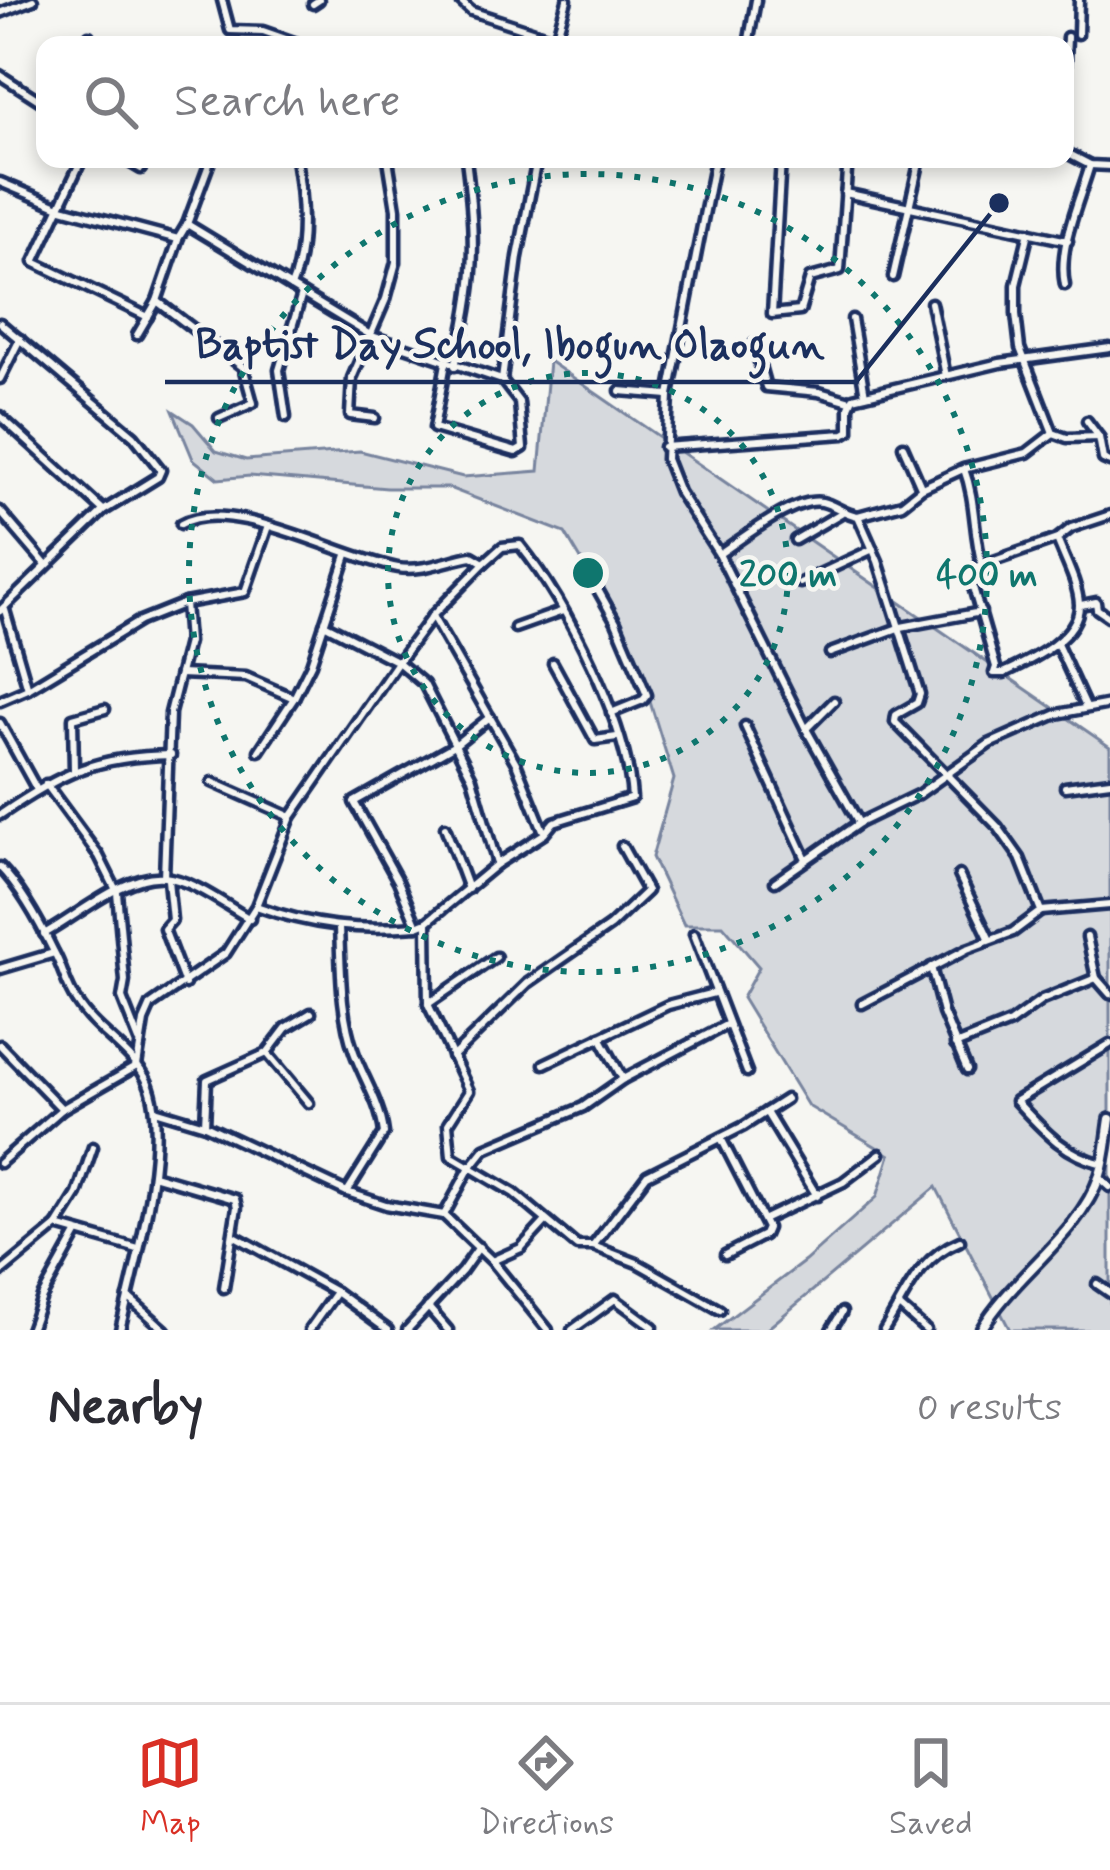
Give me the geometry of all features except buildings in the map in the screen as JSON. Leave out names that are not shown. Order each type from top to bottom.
[{"type":"main road","points":[[981,1330],[1004,1296],[1083,1207],[1100,1178],[1110,1119]]},
{"type":"street","points":[[0,14],[33,0]]},
{"type":"street","points":[[222,0],[230,30],[274,36]]},
{"type":"street","points":[[459,0],[471,11],[539,36]]},
{"type":"street","points":[[557,36],[567,0]]},
{"type":"street","points":[[750,36],[756,0]]},
{"type":"street","points":[[1078,0],[1078,34]]},
{"type":"street","points":[[0,75],[35,98]]},
{"type":"street","points":[[1074,157],[1090,165],[1110,166]]},
{"type":"street","points":[[1065,285],[1068,242],[1090,165]]},
{"type":"street","points":[[78,168],[34,262],[148,317]]},
{"type":"street","points":[[137,335],[157,301],[207,168]]},
{"type":"street","points":[[291,286],[300,262],[297,168]]},
{"type":"street","points":[[376,418],[350,415],[352,378],[372,336],[396,262],[396,209],[389,168]]},
{"type":"street","points":[[187,224],[372,336],[451,365],[502,380],[519,402],[524,448],[516,452],[434,428],[451,365],[470,305],[476,253],[467,168]]},
{"type":"street","points":[[502,380],[535,168]]},
{"type":"street","points":[[714,168],[669,395],[664,447],[679,492],[719,554],[806,729],[859,823]]},
{"type":"street","points":[[780,168],[772,314],[800,311],[810,278],[840,270],[847,171]]},
{"type":"street","points":[[893,277],[917,168]]},
{"type":"street","points":[[0,182],[62,208],[178,239]]},
{"type":"street","points":[[845,193],[1068,242]]},
{"type":"street","points":[[1029,232],[1015,297],[1020,347],[1053,433]]},
{"type":"street","points":[[286,417],[279,370],[302,293]]},
{"type":"street","points":[[157,301],[189,322],[248,374],[253,403],[219,418]]},
{"type":"street","points":[[931,303],[946,376]]},
{"type":"street","points":[[852,320],[865,395]]},
{"type":"street","points":[[0,323],[134,436],[161,470],[158,477],[104,511],[2,610],[28,689]]},
{"type":"street","points":[[0,379],[20,340]]},
{"type":"street","points":[[754,344],[766,387],[819,392],[850,401],[946,376],[1110,348]]},
{"type":"street","points":[[620,391],[669,395]]},
{"type":"street","points":[[664,447],[844,434],[850,424],[850,401]]},
{"type":"street","points":[[0,416],[104,511]]},
{"type":"street","points":[[1087,422],[1099,437],[1102,459],[1110,462]]},
{"type":"street","points":[[1053,433],[1067,438],[1099,437]]},
{"type":"street","points":[[719,554],[793,507],[826,502],[841,513],[858,516],[902,504],[922,488],[963,469],[1027,453],[1053,433]]},
{"type":"street","points":[[904,446],[922,488]]},
{"type":"street","points":[[963,469],[974,501],[972,528],[982,565]]},
{"type":"street","points":[[0,512],[46,565]]},
{"type":"street","points":[[795,539],[841,513]]},
{"type":"street","points":[[181,524],[216,514],[268,526],[347,555],[406,568],[472,556],[484,563]]},
{"type":"street","points":[[1110,515],[968,570],[994,673],[1017,667],[1057,644],[1079,606],[1096,602],[1097,609],[1110,618]]},
{"type":"street","points":[[858,516],[901,627],[920,694],[917,703],[896,715],[895,722],[998,826],[1020,858],[1041,911]]},
{"type":"street","points":[[0,701],[129,627],[184,603],[245,592],[268,526]]},
{"type":"street","points":[[1057,539],[1079,606]]},
{"type":"street","points":[[137,1066],[152,1005],[226,953],[250,919],[291,817],[398,662],[432,616],[484,563],[502,547],[520,545],[545,576],[611,713],[632,798],[554,822],[417,926],[339,928],[298,921],[256,906]]},
{"type":"street","points":[[800,583],[873,549]]},
{"type":"street","points":[[259,751],[294,698],[347,555]]},
{"type":"street","points":[[593,581],[647,694],[611,713]]},
{"type":"street","points":[[184,603],[188,642],[170,713],[166,878],[172,920],[164,928],[185,984]]},
{"type":"street","points":[[515,628],[563,611]]},
{"type":"street","points":[[830,653],[901,627],[980,612]]},
{"type":"street","points":[[432,616],[519,770],[544,834]]},
{"type":"street","points":[[324,624],[398,662],[424,684],[477,791],[497,864]]},
{"type":"street","points":[[1057,644],[1086,707]]},
{"type":"street","points":[[553,663],[596,740],[617,736]]},
{"type":"street","points":[[179,674],[246,677],[294,698]]},
{"type":"street","points":[[806,729],[834,701]]},
{"type":"street","points":[[775,882],[859,823],[919,794],[968,756],[1011,733],[1057,714],[1110,704]]},
{"type":"street","points":[[74,770],[73,718],[105,710]]},
{"type":"street","points":[[417,926],[354,802],[454,745],[490,717]]},
{"type":"street","points":[[0,723],[37,789]]},
{"type":"street","points":[[745,726],[807,860]]},
{"type":"street","points":[[0,815],[74,770],[120,757],[171,755]]},
{"type":"street","points":[[1065,787],[1110,781]]},
{"type":"street","points":[[212,782],[291,817]]},
{"type":"street","points":[[46,784],[98,856],[117,892],[122,998],[141,1044]]},
{"type":"street","points":[[445,827],[468,889]]},
{"type":"street","points":[[452,1058],[528,983],[610,926],[647,891],[622,845]]},
{"type":"street","points":[[0,867],[13,880],[55,953],[81,1009],[148,1082],[155,1110],[152,1175],[120,1330]]},
{"type":"street","points":[[959,875],[990,940]]},
{"type":"street","points":[[44,934],[88,905],[141,880],[166,878],[250,919]]},
{"type":"street","points":[[0,888],[13,880]]},
{"type":"street","points":[[862,1004],[1013,932],[1041,911],[1110,905]]},
{"type":"street","points":[[427,922],[428,1004],[469,1091],[448,1124],[451,1156],[514,1193],[577,1246],[593,1246],[637,1262],[720,1310]]},
{"type":"street","points":[[339,928],[347,1022],[384,1133],[347,1192]]},
{"type":"street","points":[[694,934],[747,1072]]},
{"type":"street","points":[[1088,937],[1096,978],[1110,994]]},
{"type":"street","points":[[0,969],[55,953]]},
{"type":"street","points":[[428,1004],[496,957]]},
{"type":"street","points":[[931,968],[955,1045],[968,1070]]},
{"type":"street","points":[[955,1045],[1010,1023],[1042,1000],[1096,978]]},
{"type":"street","points":[[544,1064],[668,1005],[714,993]]},
{"type":"street","points":[[205,1124],[207,1080],[267,1052],[286,1028],[311,1013]]},
{"type":"street","points":[[444,1215],[485,1149],[583,1107],[623,1079],[726,1025]]},
{"type":"street","points":[[600,1037],[623,1079]]},
{"type":"street","points":[[1102,1165],[1058,1145],[1016,1101],[1110,1043]]},
{"type":"street","points":[[0,1045],[62,1108]]},
{"type":"street","points":[[267,1052],[309,1103]]},
{"type":"street","points":[[0,1163],[62,1108],[137,1066]]},
{"type":"street","points":[[593,1246],[647,1175],[786,1099]]},
{"type":"street","points":[[155,1110],[205,1124],[347,1192],[386,1205],[444,1215],[479,1247],[548,1330]]},
{"type":"street","points":[[766,1112],[817,1196]]},
{"type":"street","points":[[721,1138],[765,1219],[767,1232],[724,1256]]},
{"type":"street","points":[[0,1273],[57,1226],[77,1194],[93,1148]]},
{"type":"street","points":[[765,1219],[817,1196],[880,1154]]},
{"type":"street","points":[[152,1175],[235,1199],[224,1288]]},
{"type":"street","points":[[1100,1178],[1110,1187]]},
{"type":"street","points":[[492,1262],[521,1248],[545,1222]]},
{"type":"street","points":[[57,1226],[138,1249]]},
{"type":"street","points":[[30,1330],[42,1297],[77,1234]]},
{"type":"street","points":[[233,1235],[336,1292],[388,1330]]},
{"type":"street","points":[[884,1330],[909,1282],[943,1250],[960,1241]]},
{"type":"street","points":[[406,1330],[479,1247]]},
{"type":"street","points":[[1097,1284],[1110,1293]]},
{"type":"street","points":[[309,1330],[336,1292]]},
{"type":"street","points":[[128,1297],[165,1330]]},
{"type":"street","points":[[572,1330],[615,1299],[653,1327]]},
{"type":"street","points":[[428,1307],[448,1330]]},
{"type":"street","points":[[900,1307],[926,1330]]},
{"type":"street","points":[[831,1330],[842,1312]]},
{"type":"shaded area","points":[[549,361],[1110,747],[1110,1330],[1010,1330],[936,1187],[766,1330],[714,1330],[805,1261],[877,1197],[890,1155],[808,1106],[742,998],[759,967],[723,925],[684,925],[652,857],[674,779],[633,647],[565,533],[449,488],[387,488],[250,476],[218,479],[193,459],[173,411],[193,424],[216,451],[246,460],[360,451],[463,477],[539,471]]},
{"type":"place","name":"Baptist Day School, Ibogun Olaogun","points":[[999,203]]}]
